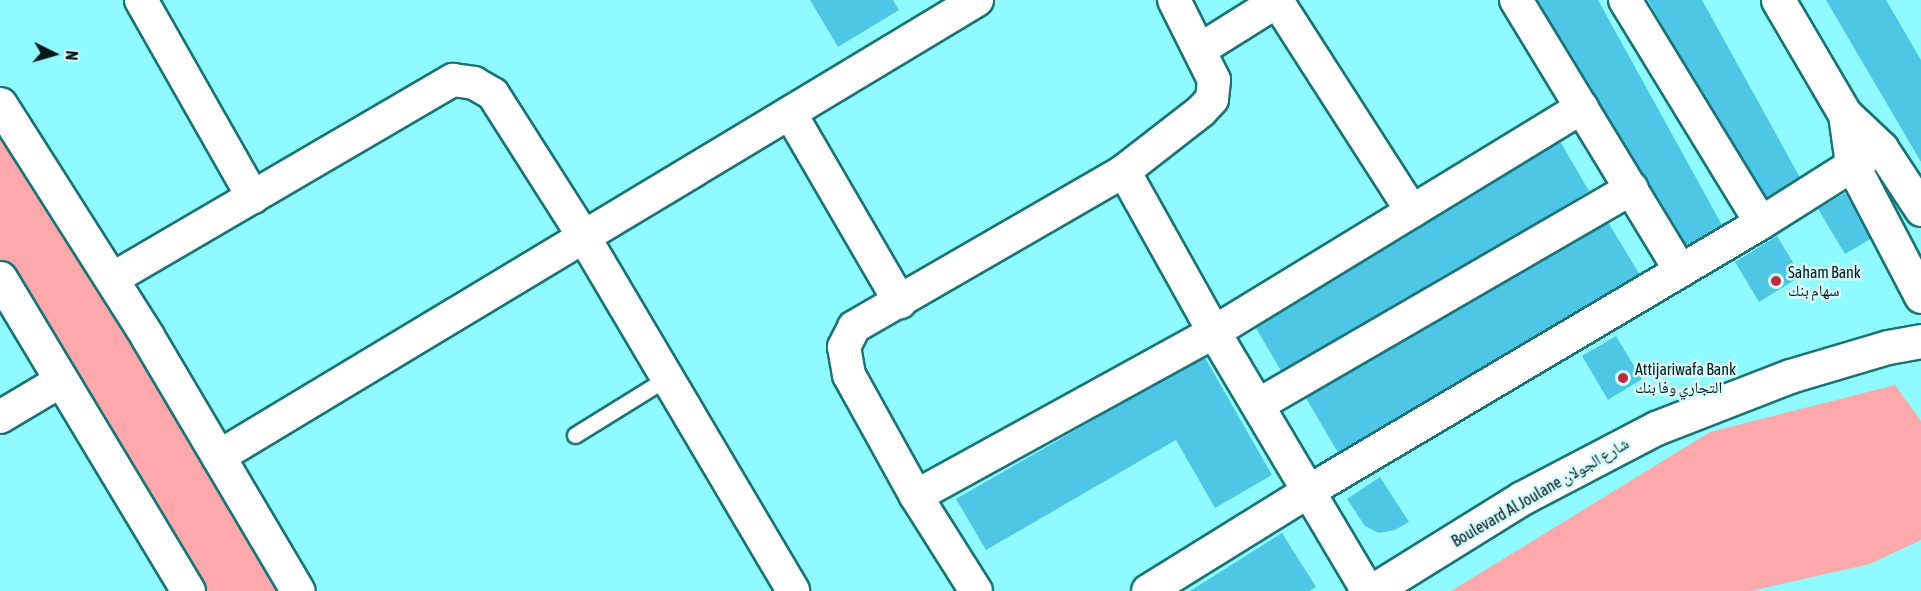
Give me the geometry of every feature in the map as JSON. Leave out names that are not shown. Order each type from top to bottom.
[{"type":"street","points":[[141,0],[253,197]]},
{"type":"street","points":[[218,456],[977,0]]},
{"type":"street","points":[[976,591],[916,496],[849,375],[844,348],[854,327],[1124,171],[1201,111],[1212,99],[1214,80],[1201,49],[1174,0]]},
{"type":"street","points":[[1201,49],[1278,0],[1412,211]]},
{"type":"street","points":[[1516,0],[1681,271]]},
{"type":"street","points":[[1625,0],[1761,223]]},
{"type":"street","points":[[1778,0],[1845,114],[1881,148],[1921,209]]},
{"type":"street","points":[[112,279],[453,80],[474,83],[493,94],[584,237],[792,591]]},
{"type":"street","points":[[0,104],[112,279],[298,591]]},
{"type":"street","points":[[916,496],[1214,332],[1582,107]]},
{"type":"street","points":[[790,113],[900,302]]},
{"type":"street","points":[[1845,114],[1852,164],[1921,296]]},
{"type":"street","points":[[1148,591],[1309,491],[1681,271],[1881,148]]},
{"type":"street","points":[[1124,171],[1214,332],[1370,591]]},
{"type":"street","points":[[1258,405],[1632,188]]},
{"type":"street","points":[[0,278],[188,591]]},
{"type":"street","name":"Boulevard Al Joulane شارع الجولان","points":[[1370,591],[1532,493],[1656,428],[1790,376],[1888,347],[1921,341]]},
{"type":"street","points":[[0,417],[62,380]]},
{"type":"lane","points":[[575,435],[667,378]]},
{"type":"shaded area","points":[[0,134],[298,591],[188,591],[0,264]]},
{"type":"shaded area","points":[[1895,385],[1921,421],[1921,540],[1870,564],[1751,591],[1451,591],[1710,432]]},
{"type":"building","points":[[810,0],[893,0],[899,10],[838,47]]},
{"type":"building","points":[[1534,0],[1598,0],[1722,225],[1673,253]]},
{"type":"building","points":[[1648,0],[1702,0],[1803,183],[1762,206]]},
{"type":"building","points":[[1826,0],[1886,0],[1921,60],[1921,162]]},
{"type":"building","points":[[1558,138],[1589,191],[1284,376],[1253,323]]},
{"type":"building","points":[[1845,193],[1872,238],[1845,254],[1818,209]]},
{"type":"building","points":[[1602,212],[1640,275],[1340,456],[1303,393]]},
{"type":"building","points":[[1777,236],[1801,276],[1759,302],[1735,262]]},
{"type":"building","points":[[1616,336],[1642,379],[1608,400],[1582,356]]},
{"type":"building","points":[[1204,356],[1272,475],[1215,508],[1176,440],[986,550],[956,499]]},
{"type":"building","points":[[1380,477],[1409,522],[1395,530],[1379,533],[1365,526],[1347,499]]},
{"type":"building","points":[[1282,533],[1316,587],[1309,591],[1190,591]]},
{"type":"place","name":"Saham Bank سهام بنك","points":[[1776,281]]},
{"type":"place","name":"Attijariwafa Bank التجاري وفا بنك","points":[[1623,378]]}]
